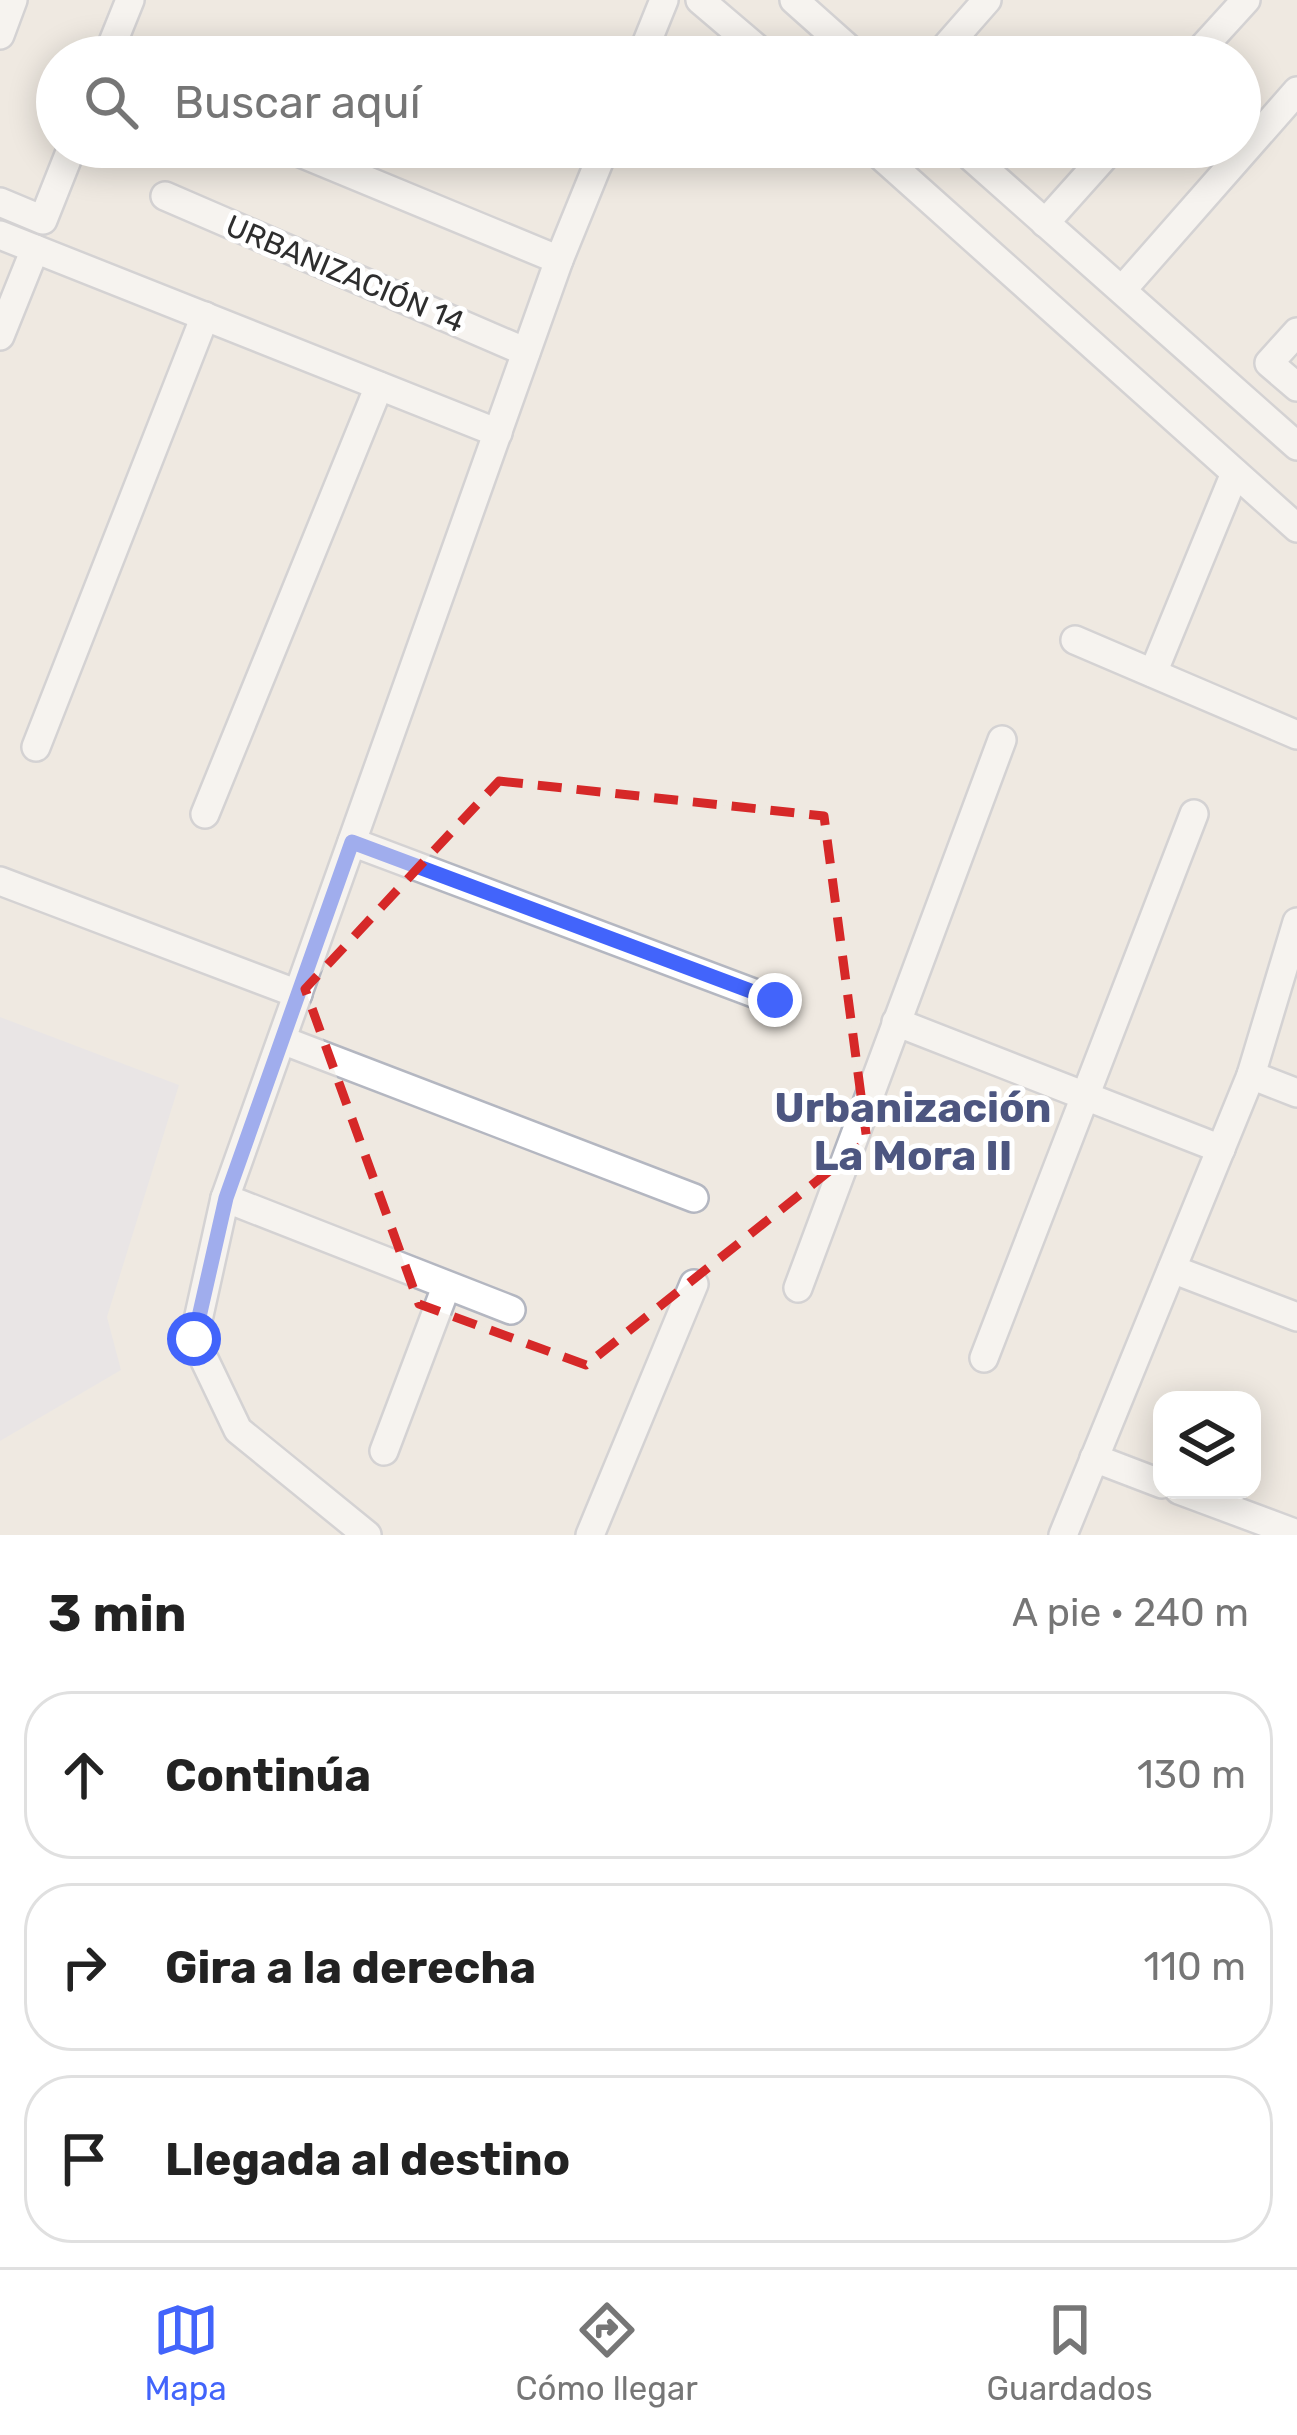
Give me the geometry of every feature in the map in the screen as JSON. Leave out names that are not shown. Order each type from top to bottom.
[{"type":"street","points":[[0,35],[13,0]]},
{"type":"street","points":[[115,36],[130,0]]},
{"type":"street","points":[[649,36],[664,0]]},
{"type":"street","points":[[700,0],[742,36]]},
{"type":"street","points":[[794,0],[834,36]]},
{"type":"street","points":[[955,36],[987,0]]},
{"type":"street","points":[[1214,36],[1246,0]]},
{"type":"street","points":[[1261,132],[1297,91]]},
{"type":"street","points":[[0,202],[43,220],[64,168]]},
{"type":"street","points":[[337,168],[559,260]]},
{"type":"street","points":[[368,1535],[238,1430],[194,1339],[226,1198],[559,260],[596,168]]},
{"type":"street","points":[[895,168],[1297,528]]},
{"type":"street","points":[[983,168],[1297,446]]},
{"type":"street","points":[[1045,223],[1095,168]]},
{"type":"street","points":[[1122,290],[1229,168]]},
{"type":"street","name":"URBANIZACIÓN 14","points":[[165,196],[526,352]]},
{"type":"street","points":[[0,235],[498,433]]},
{"type":"street","points":[[0,336],[34,249]]},
{"type":"street","points":[[36,747],[205,316]]},
{"type":"street","points":[[1240,395],[1297,332]]},
{"type":"street","points":[[1269,363],[1297,387]]},
{"type":"street","points":[[205,814],[379,386]]},
{"type":"street","points":[[1153,673],[1235,472]]},
{"type":"street","points":[[1075,640],[1297,735]]},
{"type":"street","points":[[798,1288],[1002,740]]},
{"type":"street","points":[[984,1358],[1194,814]]},
{"type":"street","points":[[352,842],[775,1000]]},
{"type":"street","points":[[0,881],[298,994]]},
{"type":"street","points":[[1063,1535],[1251,1075],[1297,922]]},
{"type":"street","points":[[896,1022],[1221,1149]]},
{"type":"street","points":[[282,1040],[694,1198]]},
{"type":"street","points":[[1251,1075],[1297,1093]]},
{"type":"street","points":[[226,1198],[511,1310]]},
{"type":"street","points":[[1172,1269],[1297,1317]]},
{"type":"street","points":[[590,1535],[694,1284]]},
{"type":"street","points":[[384,1451],[446,1287]]},
{"type":"street","points":[[1094,1458],[1153,1481]]},
{"type":"street","points":[[1203,1499],[1297,1534]]},
{"type":"highlighted area","points":[[499,781],[824,816],[867,1141],[586,1365],[419,1304],[305,989]]},
{"type":"shaded area","points":[[0,1017],[179,1085],[107,1317],[121,1370],[0,1441]]},
{"type":"district","name":"Urbanización La Mora II","points":[[913,1132]]},
{"type":"route","points":[[194,1339],[226,1198],[352,842],[775,1000]]}]
